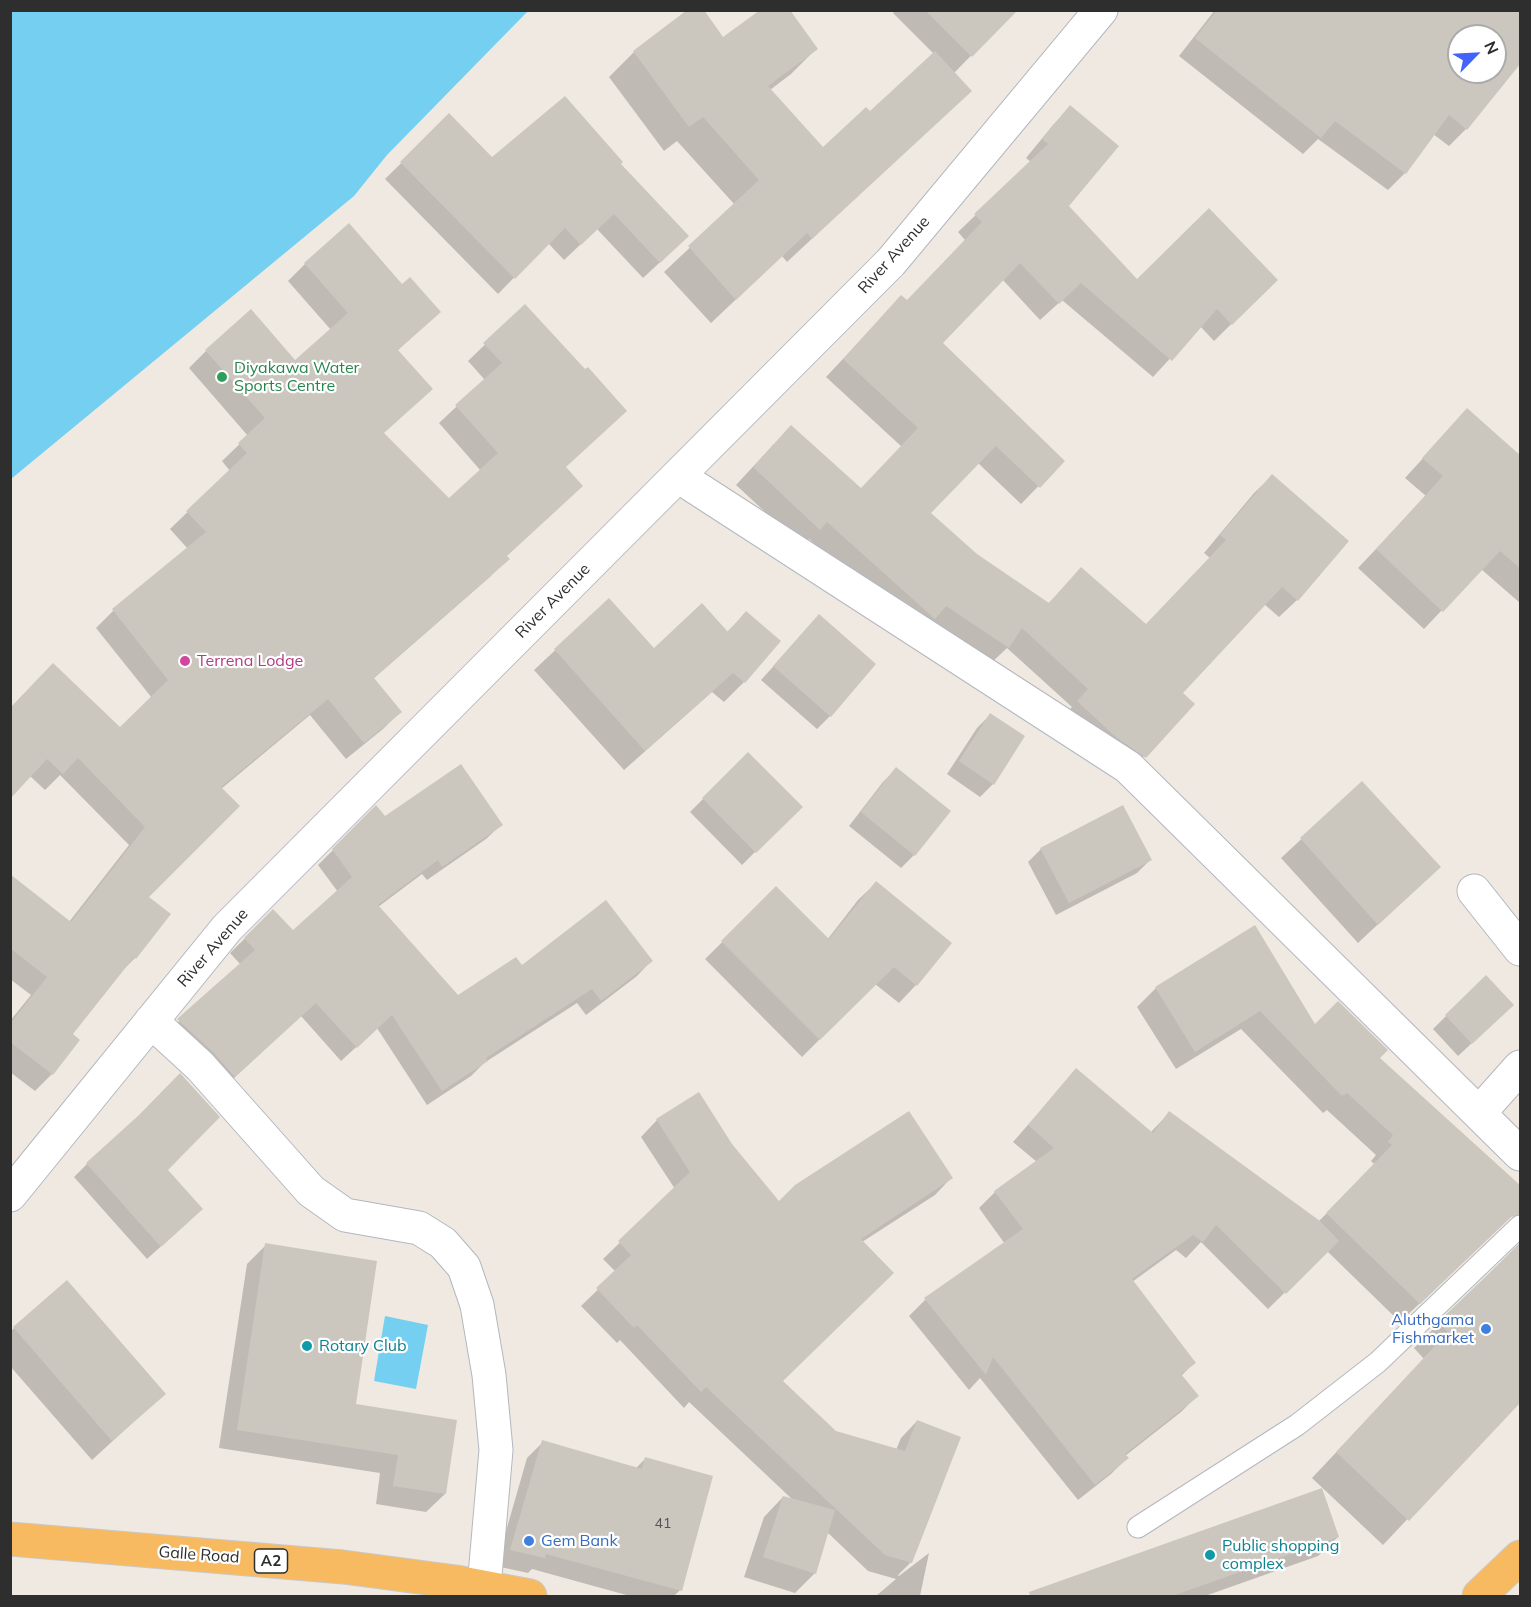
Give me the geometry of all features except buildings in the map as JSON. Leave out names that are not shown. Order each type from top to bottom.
[{"type":"highway","name":"Galle Road","points":[[10,1539],[344,1567],[484,1587],[530,1596]]},
{"type":"highway","points":[[1479,1596],[1521,1557]]},
{"type":"highway","points":[[1508,1596],[1521,1578]]},
{"type":"street","name":"River Avenue","points":[[10,1195],[227,927],[891,262],[1101,10]]},
{"type":"street","points":[[678,476],[1128,767],[1521,1154]]},
{"type":"street","points":[[1474,891],[1521,949]]},
{"type":"street","points":[[152,1021],[200,1066],[311,1191],[345,1215],[419,1228],[443,1243],[464,1267],[477,1305],[489,1375],[496,1450],[484,1587]]},
{"type":"street","points":[[1479,1113],[1521,1067]]},
{"type":"lane","points":[[1138,1527],[1297,1425],[1378,1362],[1521,1226]]},
{"type":"water","points":[[11,10],[528,11],[387,155],[354,196],[11,479]]},
{"type":"water","points":[[385,1316],[428,1325],[416,1389],[374,1381]]},
{"type":"place","name":"Diyakawa Water Sports Centre","points":[[222,377]]},
{"type":"place","name":"Terrena Lodge","points":[[185,661]]},
{"type":"place","name":"Aluthgama Fishmarket","points":[[1486,1329]]},
{"type":"place","name":"Rotary Club","points":[[307,1346]]},
{"type":"place","name":"Gem Bank","points":[[529,1541]]},
{"type":"place","name":"Public shopping complex","points":[[1210,1555]]}]
